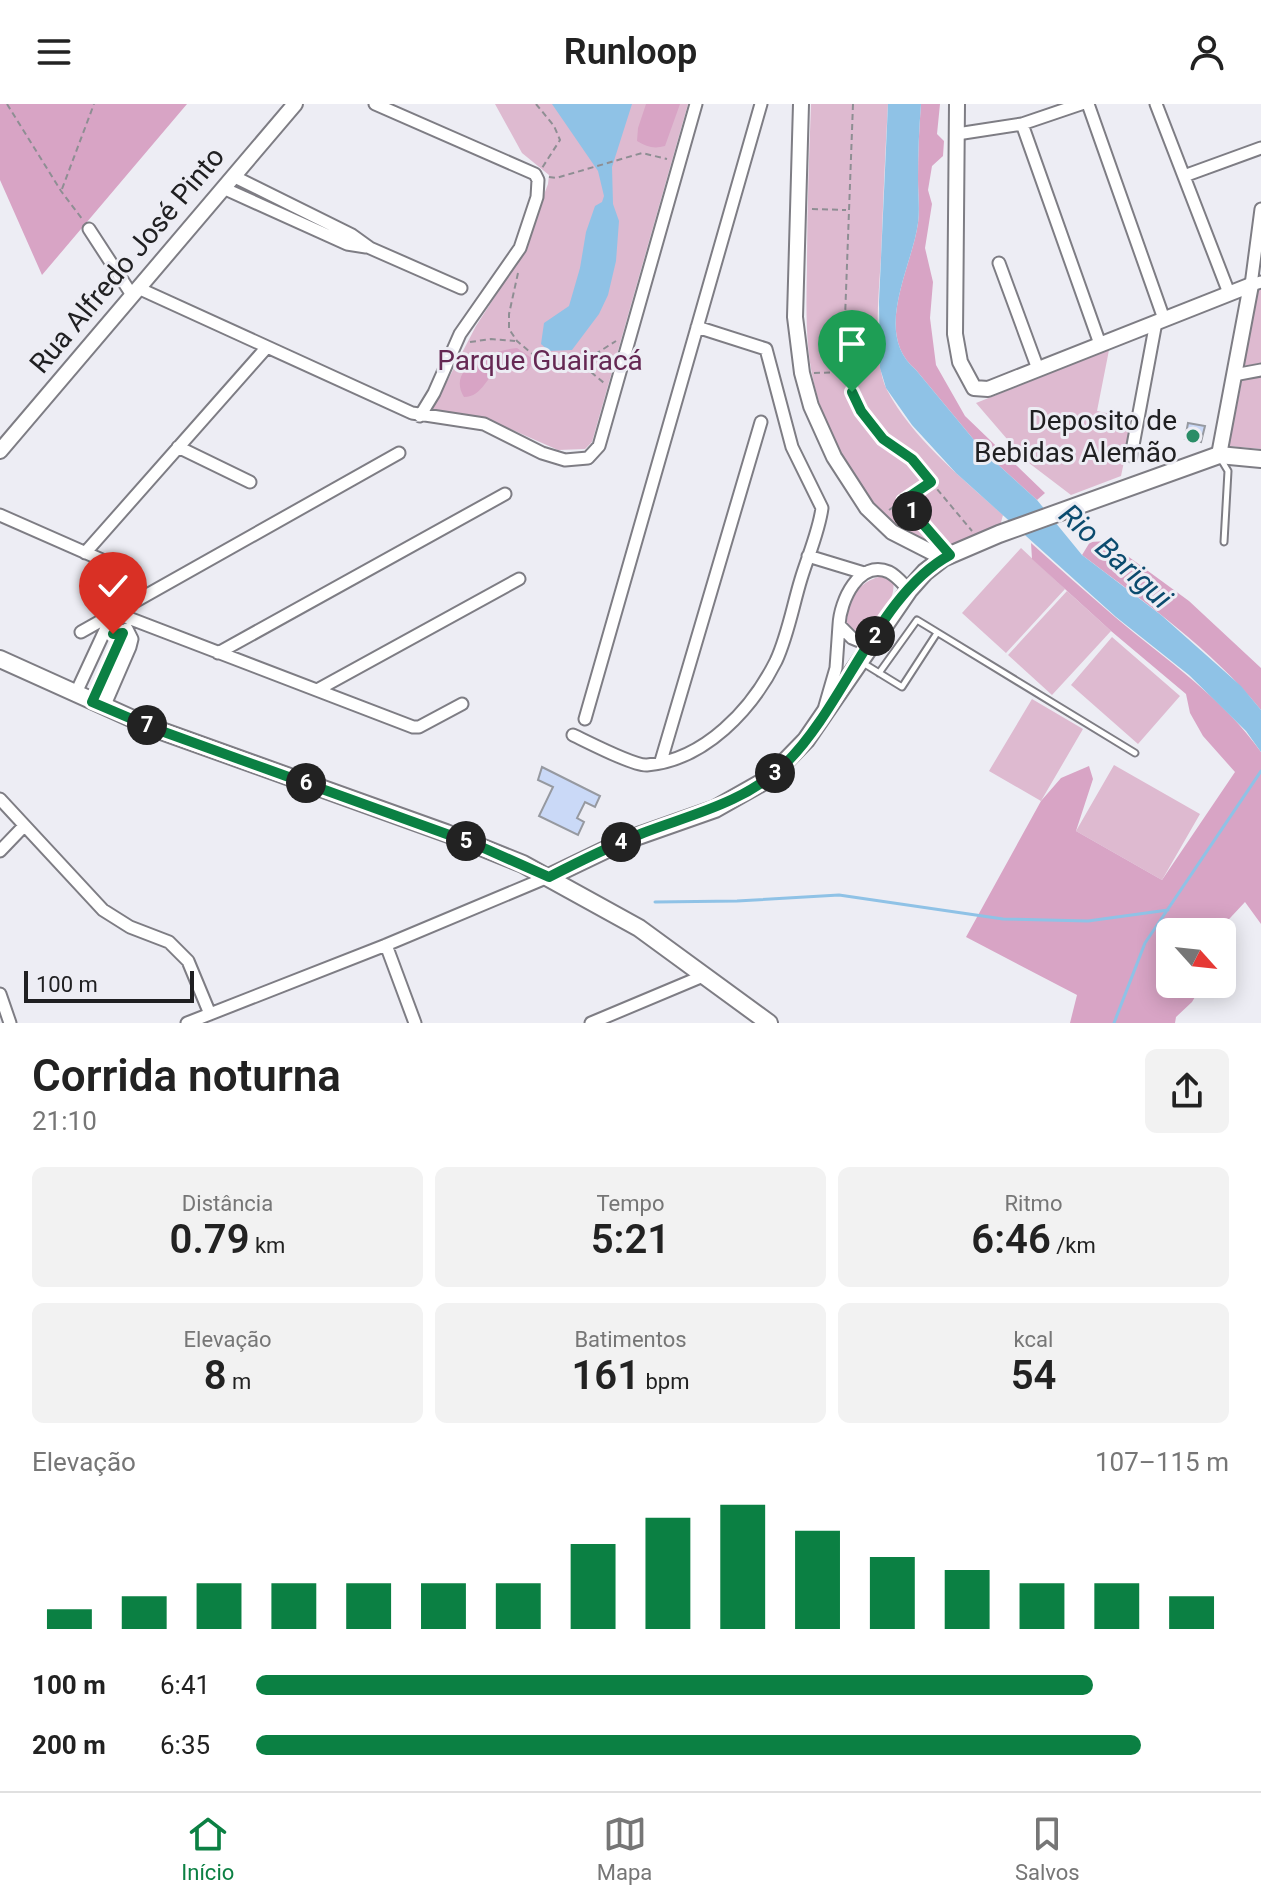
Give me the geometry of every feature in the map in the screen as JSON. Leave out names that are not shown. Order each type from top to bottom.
[{"type":"main road","points":[[549,877],[624,841],[715,809],[751,790],[783,766],[819,722],[909,590],[925,572],[946,556],[1219,455],[1261,459]]},
{"type":"main road","points":[[2,662],[98,705],[210,749],[467,841],[549,877],[639,928],[769,1023]]},
{"type":"street","name":"Rua Alfredo José Pinto","points":[[0,451],[295,104]]},
{"type":"street","points":[[375,104],[537,176],[537,197],[520,248],[453,347],[434,393],[420,416]]},
{"type":"street","points":[[89,229],[135,292],[420,416],[484,424],[542,453],[565,460],[588,458],[599,446],[696,104]]},
{"type":"street","points":[[585,719],[761,104]]},
{"type":"street","points":[[801,104],[795,317],[802,373],[811,406],[848,483],[877,518],[911,543],[946,556]]},
{"type":"street","points":[[957,104],[955,334],[960,362],[971,385],[977,390],[988,389],[1256,284]]},
{"type":"street","points":[[957,134],[1022,124],[1046,110],[1081,104]]},
{"type":"street","points":[[1088,104],[1160,321],[1131,456]]},
{"type":"street","points":[[1156,104],[1229,293]]},
{"type":"street","points":[[1022,124],[1100,344]]},
{"type":"street","points":[[1184,176],[1261,148]]},
{"type":"street","points":[[233,176],[352,235],[370,248],[461,288]]},
{"type":"street","points":[[223,188],[347,244],[370,248]]},
{"type":"street","points":[[1219,455],[1256,284],[1261,209]]},
{"type":"street","points":[[999,263],[1038,369]]},
{"type":"street","points":[[573,735],[642,765],[698,748],[720,734],[757,692],[780,650],[822,508],[792,447],[766,349],[697,327]]},
{"type":"street","points":[[85,553],[267,347]]},
{"type":"street","points":[[1234,375],[1261,370]]},
{"type":"street","points":[[661,761],[761,422]]},
{"type":"street","points":[[178,447],[250,482]]},
{"type":"street","points":[[81,632],[109,620],[399,453]]},
{"type":"street","points":[[218,653],[505,494]]},
{"type":"street","points":[[0,515],[109,563]]},
{"type":"street","points":[[808,556],[864,573],[887,571],[909,590]]},
{"type":"street","points":[[819,722],[836,668],[839,625],[846,598],[864,573]]},
{"type":"street","points":[[317,690],[519,579]]},
{"type":"street","points":[[75,695],[109,620],[118,613],[125,627],[98,705]]},
{"type":"street","points":[[109,620],[113,634],[125,627],[218,653],[417,728],[462,704]]},
{"type":"street","points":[[839,625],[852,638],[869,645]]},
{"type":"street","points":[[0,799],[103,910],[130,927],[169,942],[188,961],[212,1018]]},
{"type":"street","points":[[0,851],[24,826]]},
{"type":"street","points":[[187,1023],[212,1018],[549,877]]},
{"type":"street","points":[[386,945],[415,1023]]},
{"type":"street","points":[[591,1023],[703,976]]},
{"type":"street","points":[[2,1000],[10,1023]]},
{"type":"lane","points":[[1219,455],[1228,471],[1224,542]]},
{"type":"lane","points":[[879,673],[917,620],[1135,753]]},
{"type":"lane","points":[[859,660],[902,687],[937,633]]},
{"type":"path","points":[[7,104],[61,191],[89,229]]},
{"type":"path","points":[[61,191],[94,104]]},
{"type":"path","points":[[536,104],[554,126],[560,140],[537,176],[556,178],[642,153],[679,162]]},
{"type":"path","points":[[853,104],[845,318],[852,392],[869,423],[883,439],[912,459],[980,541]]},
{"type":"path","points":[[798,209],[847,210]]},
{"type":"path","points":[[518,273],[509,314],[509,329],[517,341],[542,362],[591,372],[615,391]]},
{"type":"path","points":[[570,366],[630,335]]},
{"type":"path","points":[[453,347],[491,339],[517,341]]},
{"type":"path","points":[[802,373],[852,372]]},
{"type":"path","points":[[877,518],[931,482]]},
{"type":"path","points":[[903,501],[946,556]]},
{"type":"green space","name":"Parque Guairacá","points":[[495,104],[688,104],[592,442],[585,449],[558,450],[483,417],[432,410],[476,326],[521,256],[548,184],[549,175],[522,153]]},
{"type":"green space","points":[[811,104],[888,104],[878,306],[882,377],[898,408],[924,441],[1003,515],[1000,526],[978,537],[942,546],[928,544],[902,530],[869,498],[830,432],[813,380],[808,348]]},
{"type":"green space","points":[[1261,289],[1261,363],[1244,366],[1258,290]]},
{"type":"green space","points":[[1109,350],[1097,411],[1133,419],[1121,476],[1071,495],[1025,460],[976,403]]},
{"type":"green space","points":[[1261,377],[1261,449],[1229,446],[1242,380]]},
{"type":"green space","points":[[1021,548],[1065,589],[1006,653],[962,613]]},
{"type":"green space","points":[[883,576],[893,580],[889,602],[868,634],[857,636],[849,628],[846,609],[856,591]]},
{"type":"green space","points":[[1067,591],[1111,631],[1052,695],[1008,655]]},
{"type":"green space","points":[[1112,637],[1180,696],[1138,744],[1071,685]]},
{"type":"green space","points":[[1032,699],[1083,729],[1041,801],[989,771]]},
{"type":"green space","points":[[1114,765],[1200,814],[1162,880],[1076,831]]},
{"type":"shaded area","points":[[0,104],[187,104],[42,275],[0,180]]},
{"type":"shaded area","points":[[646,104],[680,104],[665,146],[651,147],[637,141]]},
{"type":"shaded area","points":[[921,104],[940,104],[937,134],[944,141],[943,156],[932,166],[928,190],[932,204],[925,248],[933,282],[930,318],[936,365],[965,416],[1045,493],[1037,500],[984,452],[903,355],[897,338],[898,300],[919,218]]},
{"type":"shaded area","points":[[517,348],[533,359],[529,369],[522,372],[502,367],[480,390],[464,397],[460,386],[467,368],[486,356]]},
{"type":"shaded area","points":[[1107,541],[1189,601],[1261,668],[1261,710],[1199,647],[1082,555],[1090,542]]},
{"type":"shaded area","points":[[1031,543],[1211,696],[1261,752],[1261,924],[1245,902],[1230,918],[1156,918],[1156,998],[1194,998],[1176,1017],[1175,1023],[1070,1023],[1077,995],[966,937],[1041,801],[1061,778],[1089,766],[1093,779],[1076,831],[1162,880],[1235,772],[1203,736],[1190,713],[1186,694],[1032,559]]},
{"type":"water","points":[[552,104],[632,104],[612,167],[613,204],[619,221],[616,261],[608,295],[599,314],[572,350],[549,351],[541,344],[544,323],[569,306],[586,232],[595,206],[602,202],[604,196],[598,171]]},
{"type":"water","name":"Rio Barigui","points":[[888,104],[921,104],[918,223],[896,319],[897,338],[903,355],[984,452],[1037,500],[1082,555],[1161,615],[1241,686],[1261,710],[1261,752],[1246,731],[1189,675],[1116,617],[956,473],[912,425],[886,388],[880,368],[879,302]]},
{"type":"building","points":[[1188,423],[1205,426],[1201,442],[1185,439]]},
{"type":"building","points":[[542,767],[600,796],[595,807],[585,802],[577,818],[584,822],[578,835],[539,816],[553,787],[538,780]]},
{"type":"waterway","points":[[1114,1023],[1145,943],[1261,771]]},
{"type":"waterway","points":[[655,902],[839,895],[1003,919],[1088,921],[1168,910]]},
{"type":"place","name":"Deposito de Bebidas Alemão","points":[[1193,436]]},
{"type":"route","points":[[113,634],[123,633],[92,702],[153,728],[477,845],[549,877],[624,841],[715,809],[768,779],[806,740],[909,590],[933,565],[950,555],[903,501],[931,482],[912,459],[883,439],[861,411],[852,392]]}]
